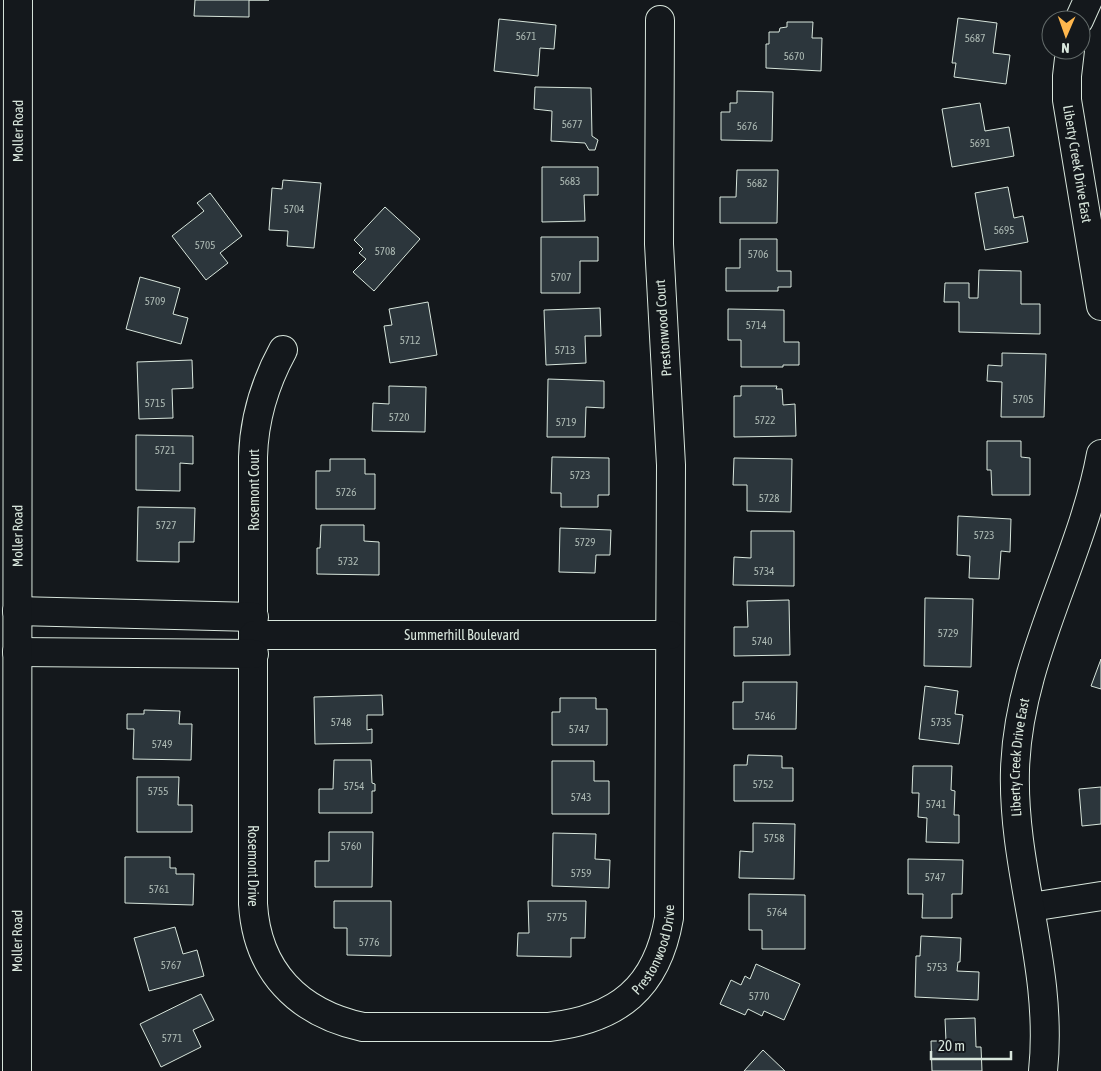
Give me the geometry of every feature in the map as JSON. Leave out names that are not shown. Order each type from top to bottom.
[{"type":"street","name":"Moller Road","points":[[12,18],[13,630],[18,1071]]},
{"type":"street","name":"Prestonwood Court","points":[[660,20],[659,244],[671,455],[670,635]]},
{"type":"street","name":"Liberty Creek Drive East","points":[[1068,60],[1066,76],[1067,100],[1101,306]]},
{"type":"street","name":"Rosemont Court","points":[[254,635],[254,447],[264,394],[283,350]]},
{"type":"street","name":"Liberty Creek Drive East","points":[[1043,1071],[1045,1000],[1018,822],[1015,785],[1016,745],[1022,707],[1032,669],[1089,506],[1101,454]]},
{"type":"street","name":"Summerhill Boulevard","points":[[13,630],[254,635],[670,635]]},
{"type":"street","name":"Summerhill Boulevard","points":[[13,630],[254,635]]},
{"type":"street","name":"Rosemont Drive","points":[[254,635],[253,904],[260,942],[277,977],[294,995],[315,1010],[338,1021],[375,1027]]},
{"type":"street","name":"Prestonwood Drive","points":[[375,1027],[549,1026],[574,1024],[609,1011],[630,996],[647,977],[664,944],[669,918],[670,635]]},
{"type":"street","points":[[1031,907],[1101,896]]},
{"type":"building","points":[[195,0],[249,0],[249,17],[194,16]]},
{"type":"building","points":[[958,18],[997,23],[993,53],[1010,55],[1006,84],[954,77],[956,63],[952,63]]},
{"type":"building","points":[[499,19],[556,25],[554,49],[540,48],[538,76],[494,71]]},
{"type":"building","points":[[787,22],[813,22],[812,38],[822,38],[821,71],[766,68],[766,44],[769,44],[769,32],[779,32],[780,28],[787,27]]},
{"type":"building","points":[[535,87],[591,88],[592,136],[598,140],[595,150],[589,150],[585,143],[551,141],[552,111],[534,109]]},
{"type":"building","points":[[737,91],[773,92],[772,141],[721,140],[721,112],[730,112],[730,103],[737,103]]},
{"type":"building","points":[[980,103],[985,131],[1009,127],[1014,156],[952,167],[942,109]]},
{"type":"building","points":[[542,167],[598,167],[598,195],[584,195],[585,221],[542,222]]},
{"type":"building","points":[[737,170],[778,170],[777,223],[720,223],[720,197],[736,197]]},
{"type":"building","points":[[283,180],[321,183],[314,248],[287,246],[288,231],[269,230],[272,188],[282,189]]},
{"type":"building","points":[[1008,187],[1014,218],[1023,216],[1028,242],[985,250],[975,193]]},
{"type":"building","points":[[210,193],[242,236],[220,253],[228,263],[206,280],[172,236],[204,211],[197,203]]},
{"type":"building","points":[[385,207],[420,239],[374,291],[353,272],[366,259],[359,253],[363,249],[354,240]]},
{"type":"building","points":[[541,237],[598,237],[598,261],[580,261],[580,293],[541,293]]},
{"type":"building","points":[[740,239],[777,239],[777,271],[791,271],[791,287],[778,287],[778,291],[726,291],[726,268],[740,268]]},
{"type":"building","points":[[979,270],[1021,271],[1021,304],[1040,304],[1040,334],[959,332],[959,302],[944,302],[945,283],[969,283],[969,298],[978,298]]},
{"type":"building","points":[[140,277],[180,288],[173,314],[188,318],[181,344],[126,329]]},
{"type":"building","points":[[428,302],[437,355],[390,363],[384,326],[392,325],[389,309]]},
{"type":"building","points":[[600,308],[601,336],[585,336],[586,363],[546,365],[544,310]]},
{"type":"building","points":[[728,309],[784,310],[784,342],[799,342],[799,365],[741,367],[741,340],[728,340]]},
{"type":"building","points":[[1002,353],[1046,354],[1044,417],[1001,417],[1002,382],[987,381],[988,365],[1002,366]]},
{"type":"building","points":[[192,360],[193,388],[172,389],[173,418],[139,419],[137,362]]},
{"type":"building","points":[[548,379],[604,381],[604,408],[586,407],[585,437],[547,437]]},
{"type":"building","points":[[389,386],[426,387],[425,432],[372,431],[373,403],[389,404]]},
{"type":"building","points":[[741,386],[777,386],[776,389],[782,389],[783,405],[795,404],[796,436],[734,437],[734,396],[741,396]]},
{"type":"building","points":[[136,435],[193,436],[193,464],[180,463],[180,491],[136,490]]},
{"type":"building","points":[[987,441],[1021,441],[1021,457],[1030,458],[1030,495],[992,495],[991,470],[987,470]]},
{"type":"building","points":[[552,457],[609,458],[609,495],[598,495],[598,507],[561,507],[561,493],[551,493]]},
{"type":"building","points":[[734,458],[792,459],[791,512],[747,511],[747,485],[733,485]]},
{"type":"building","points":[[330,459],[365,459],[365,474],[375,474],[375,509],[316,509],[316,471],[330,471]]},
{"type":"building","points":[[138,507],[195,508],[194,542],[179,542],[179,562],[137,561]]},
{"type":"building","points":[[958,516],[1011,519],[1010,552],[1001,551],[999,579],[969,578],[970,556],[957,555]]},
{"type":"building","points":[[321,525],[364,525],[364,541],[379,542],[379,575],[317,574],[317,548],[320,548]]},
{"type":"building","points":[[560,528],[611,530],[610,555],[596,555],[595,573],[559,572]]},
{"type":"building","points":[[751,531],[794,531],[794,586],[733,585],[734,557],[751,558]]},
{"type":"building","points":[[925,598],[973,599],[971,667],[924,666]]},
{"type":"building","points":[[789,600],[790,655],[734,656],[734,627],[748,627],[747,601]]},
{"type":"building","points":[[1101,659],[1101,689],[1091,686]]},
{"type":"building","points":[[743,682],[797,682],[796,729],[733,729],[733,702],[743,702]]},
{"type":"building","points":[[925,686],[958,691],[955,714],[963,715],[959,744],[919,739]]},
{"type":"building","points":[[382,695],[383,715],[367,715],[367,730],[372,729],[372,743],[315,744],[314,697]]},
{"type":"building","points":[[560,698],[596,698],[596,709],[607,709],[607,745],[552,745],[552,712],[560,712]]},
{"type":"building","points":[[144,710],[180,711],[179,724],[192,724],[191,760],[133,759],[134,729],[127,729],[127,714],[144,714]]},
{"type":"building","points":[[748,755],[782,756],[782,768],[793,768],[793,801],[734,801],[734,765],[747,765]]},
{"type":"building","points":[[334,760],[371,760],[372,783],[375,784],[375,791],[372,791],[372,813],[319,813],[319,789],[333,789]]},
{"type":"building","points":[[552,761],[594,761],[594,781],[609,781],[609,814],[552,814]]},
{"type":"building","points":[[913,766],[952,766],[951,790],[955,791],[954,815],[959,815],[959,843],[926,842],[927,818],[918,817],[919,793],[912,793]]},
{"type":"building","points":[[137,777],[179,777],[178,805],[192,805],[192,832],[137,832]]},
{"type":"building","points":[[1101,787],[1101,824],[1082,826],[1079,789]]},
{"type":"building","points":[[753,823],[795,824],[794,879],[739,878],[740,851],[753,852]]},
{"type":"building","points":[[329,832],[373,832],[372,887],[315,887],[315,861],[329,861]]},
{"type":"building","points":[[553,833],[596,834],[595,859],[610,860],[609,888],[552,886]]},
{"type":"building","points":[[125,857],[170,857],[170,868],[176,868],[176,874],[194,874],[193,905],[125,903]]},
{"type":"building","points":[[908,859],[963,860],[962,894],[952,894],[952,918],[922,918],[923,894],[908,894]]},
{"type":"building","points":[[749,894],[805,895],[805,949],[762,949],[762,930],[749,930]]},
{"type":"building","points":[[334,901],[391,901],[391,956],[347,955],[347,928],[334,928]]},
{"type":"building","points":[[528,901],[586,901],[585,938],[571,938],[571,957],[517,956],[518,933],[529,933]]},
{"type":"building","points":[[175,927],[183,954],[197,950],[204,976],[149,991],[134,938]]},
{"type":"building","points":[[921,936],[961,938],[960,962],[958,962],[957,971],[979,972],[978,1000],[915,997],[916,956],[920,956]]},
{"type":"building","points":[[756,964],[800,984],[784,1020],[764,1011],[762,1016],[748,1009],[745,1015],[720,1004],[731,980],[741,985],[745,976],[750,979]]},
{"type":"building","points":[[201,994],[214,1020],[193,1030],[201,1047],[161,1067],[140,1024]]},
{"type":"building","points":[[975,1018],[976,1047],[981,1047],[982,1071],[932,1071],[931,1041],[946,1041],[945,1019]]},
{"type":"building","points":[[763,1050],[785,1071],[744,1071]]}]
